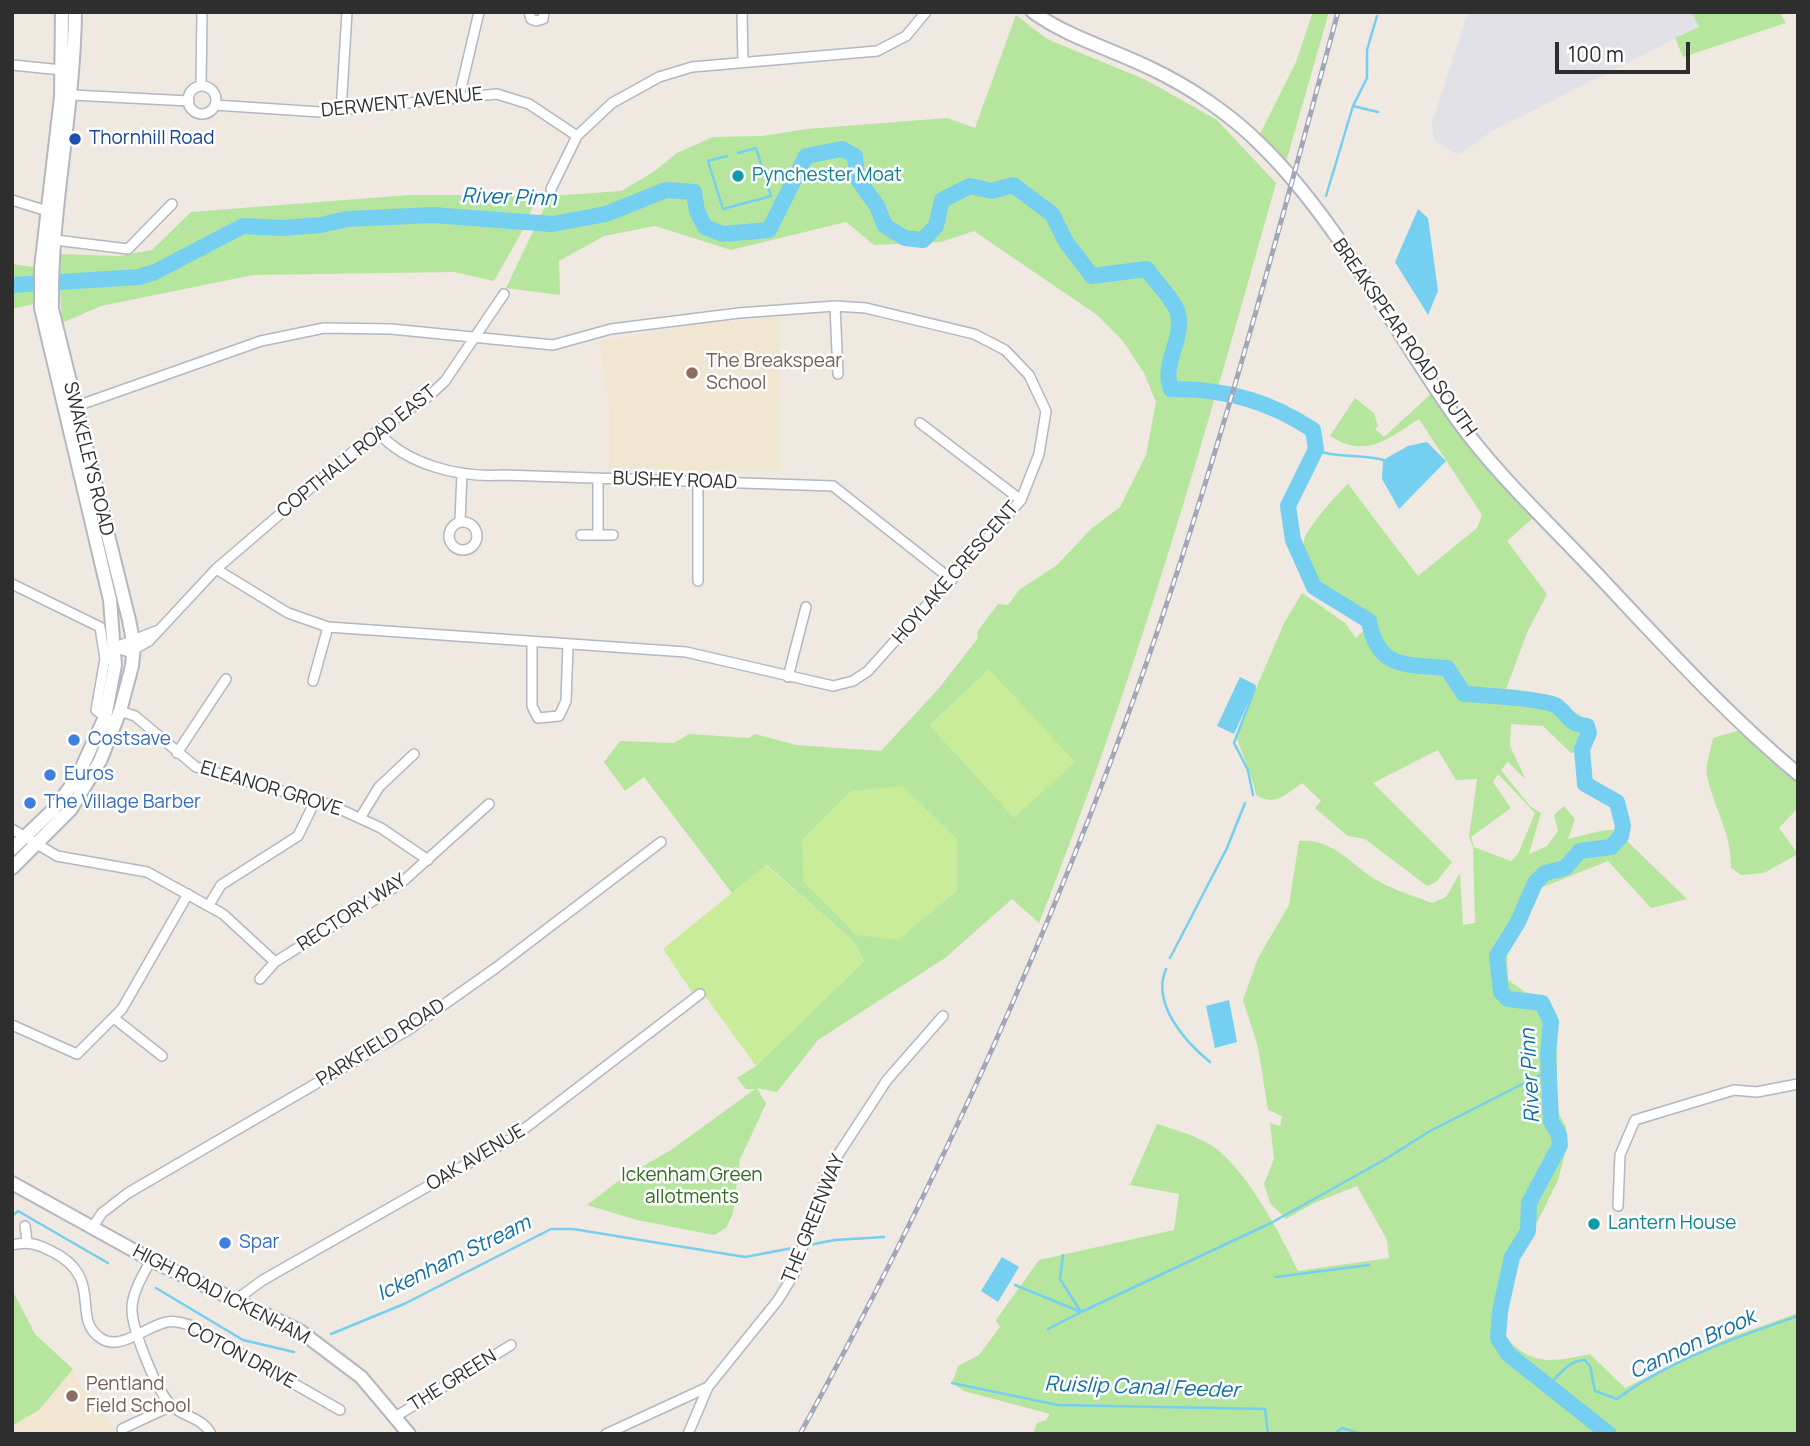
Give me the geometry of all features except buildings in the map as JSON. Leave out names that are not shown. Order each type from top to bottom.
[{"type":"main road","name":"SWAKELEYS ROAD","points":[[12,849],[30,840],[65,814],[86,788],[120,711],[133,645],[69,408],[42,323],[41,300],[52,205],[62,70],[62,12]]},
{"type":"main road","name":"SWAKELEYS ROAD","points":[[12,868],[30,840],[71,789],[105,717],[113,684],[110,600],[69,408],[46,269],[55,240],[52,205],[72,95],[75,12]]},
{"type":"main road","name":"BREAKSPEAR ROAD SOUTH","points":[[1033,12],[1053,27],[1153,69],[1230,118],[1262,145],[1292,179],[1328,228],[1460,423],[1512,485],[1741,726],[1798,774]]},
{"type":"main road","name":"HIGH ROAD ICKENHAM","points":[[14,1187],[151,1260],[300,1331],[361,1377],[409,1434]]},
{"type":"street","points":[[201,86],[202,12]]},
{"type":"street","points":[[341,111],[347,12]]},
{"type":"street","points":[[459,97],[479,12]]},
{"type":"street","points":[[529,12],[531,19],[538,21],[544,12]]},
{"type":"street","points":[[742,12],[743,62]]},
{"type":"street","points":[[551,189],[577,136],[612,103],[659,77],[692,67],[877,51],[906,36],[926,12]]},
{"type":"street","points":[[12,65],[62,70]]},
{"type":"street","points":[[189,101],[191,92],[201,86]]},
{"type":"street","points":[[201,86],[213,91],[215,105]]},
{"type":"street","name":"DERWENT AVENUE","points":[[72,95],[189,101],[192,109],[200,114],[209,112],[215,105],[272,111],[341,111],[489,93],[513,97],[529,104],[577,136]]},
{"type":"street","points":[[12,200],[52,205]]},
{"type":"street","points":[[55,240],[128,249],[172,204]]},
{"type":"street","name":"COPTHALL ROAD EAST","points":[[110,649],[133,645],[162,625],[216,569],[377,431],[429,396],[445,381],[504,293]]},
{"type":"street","points":[[835,306],[838,374]]},
{"type":"street","name":"HOYLAKE CRESCENT","points":[[69,408],[261,341],[324,328],[391,329],[474,340],[553,345],[611,329],[738,313],[835,306],[866,308],[974,334],[1005,350],[1029,375],[1046,411],[1039,454],[1021,500],[868,671],[853,681],[833,686],[686,652],[328,627],[288,613],[216,569]]},
{"type":"street","points":[[920,423],[1021,500]]},
{"type":"street","name":"BUSHEY ROAD","points":[[377,431],[390,446],[412,458],[476,477],[833,486],[952,580]]},
{"type":"street","points":[[460,523],[462,473]]},
{"type":"street","points":[[598,479],[598,534]]},
{"type":"street","points":[[698,482],[698,581]]},
{"type":"street","points":[[582,535],[613,535]]},
{"type":"street","points":[[12,584],[100,627],[110,649]]},
{"type":"street","points":[[788,677],[807,607]]},
{"type":"street","points":[[313,681],[328,627]]},
{"type":"street","points":[[532,643],[532,706],[538,718],[549,719],[559,716],[566,701],[568,645]]},
{"type":"street","points":[[177,754],[226,678]]},
{"type":"street","points":[[220,689],[230,696]]},
{"type":"street","name":"ELEANOR GROVE","points":[[120,711],[135,716],[177,754],[202,769],[316,799],[360,818],[428,860]]},
{"type":"street","points":[[360,818],[379,787],[414,754]]},
{"type":"street","points":[[209,905],[221,885],[298,836],[308,822],[316,799]]},
{"type":"street","name":"RECTORY WAY","points":[[260,979],[275,962],[385,895],[489,804]]},
{"type":"street","name":"RECTORY WAY","points":[[12,829],[57,856],[142,870],[228,918],[275,962]]},
{"type":"street","name":"PARKFIELD ROAD","points":[[92,1228],[102,1213],[128,1193],[408,1030],[497,967],[661,842]]},
{"type":"street","points":[[12,1025],[77,1054],[115,1019],[188,894]]},
{"type":"street","name":"OAK AVENUE","points":[[237,1299],[263,1280],[511,1139],[700,995]]},
{"type":"street","name":"THE GREENWAY","points":[[688,1434],[708,1387],[785,1292],[804,1247],[817,1200],[845,1142],[887,1080],[943,1016]]},
{"type":"street","points":[[115,1019],[162,1056]]},
{"type":"street","points":[[1618,1206],[1620,1155],[1635,1120],[1734,1090],[1757,1092],[1798,1084]]},
{"type":"street","points":[[12,1245],[27,1241],[25,1226]]},
{"type":"street","name":"COTON DRIVE","points":[[27,1241],[69,1260],[85,1284],[86,1317],[90,1328],[100,1338],[116,1343],[171,1321],[193,1326],[340,1410]]},
{"type":"street","points":[[151,1260],[138,1286],[132,1311],[151,1371],[171,1406],[206,1424],[211,1434]]},
{"type":"street","name":"THE GREEN","points":[[394,1418],[511,1345]]},
{"type":"street","name":"THE GREENWAY","points":[[606,1434],[708,1387]]},
{"type":"street","points":[[122,1429],[171,1406]]},
{"type":"shaded area","points":[[1468,12],[1691,12],[1699,27],[1492,131],[1459,155],[1434,141],[1432,123]]},
{"type":"shaded area","name":"The Breakspear School","points":[[780,316],[779,471],[609,469],[609,404],[600,342],[690,325]]},
{"type":"shaded area","name":"Pentland Field School","points":[[73,1369],[83,1389],[89,1386],[116,1434],[12,1434],[12,1426],[39,1410]]},
{"type":"green space","points":[[1313,12],[1329,12],[1284,169],[1256,142],[1296,62]]},
{"type":"green space","points":[[1691,12],[1789,12],[1781,15],[1786,23],[1683,57],[1675,38],[1699,27]]},
{"type":"green space","name":"Ickenham Green allotments","points":[[1016,15],[1047,39],[1146,80],[1217,120],[1276,183],[1167,556],[1107,741],[1039,923],[1012,899],[945,958],[818,1040],[777,1092],[757,1088],[766,1104],[740,1159],[733,1213],[726,1228],[714,1235],[637,1220],[587,1205],[621,1179],[671,1150],[755,1089],[746,1089],[737,1078],[756,1066],[864,961],[854,942],[767,865],[732,893],[644,777],[625,791],[604,762],[620,741],[674,743],[689,734],[749,738],[755,734],[796,745],[881,751],[940,687],[978,638],[977,632],[998,604],[1008,605],[1019,590],[1057,565],[1091,529],[1120,507],[1146,455],[1156,402],[1144,373],[1123,341],[1097,315],[974,231],[941,242],[874,245],[846,222],[731,250],[655,226],[604,236],[559,261],[560,295],[506,288],[550,196],[621,191],[652,173],[677,153],[713,137],[762,136],[807,129],[947,118],[975,128]]},
{"type":"green space","points":[[409,195],[537,195],[525,226],[494,281],[454,272],[253,275],[101,306],[62,323],[58,254],[119,256],[152,250],[191,212]]},
{"type":"green space","points":[[12,264],[34,267],[34,304],[12,309]]},
{"type":"green space","points":[[1433,392],[1534,517],[1507,541],[1547,594],[1527,633],[1506,689],[1554,699],[1592,723],[1594,734],[1588,751],[1571,753],[1543,726],[1511,724],[1510,746],[1526,780],[1508,762],[1501,770],[1530,806],[1541,813],[1529,854],[1547,846],[1558,831],[1554,815],[1564,806],[1575,819],[1568,839],[1605,830],[1629,830],[1627,841],[1687,899],[1651,908],[1608,861],[1538,889],[1516,940],[1507,952],[1508,980],[1525,992],[1548,1000],[1557,1020],[1557,1110],[1566,1127],[1567,1146],[1558,1180],[1513,1271],[1504,1335],[1524,1353],[1543,1360],[1590,1354],[1625,1388],[1731,1337],[1798,1313],[1798,1434],[1033,1434],[1037,1423],[1046,1420],[1050,1414],[964,1391],[952,1383],[958,1366],[979,1355],[1000,1327],[996,1320],[1039,1260],[1174,1230],[1179,1194],[1130,1185],[1157,1124],[1199,1139],[1225,1156],[1261,1203],[1298,1271],[1389,1258],[1387,1240],[1357,1186],[1314,1203],[1286,1219],[1270,1203],[1264,1184],[1274,1159],[1270,1123],[1280,1126],[1282,1116],[1268,1110],[1258,1047],[1243,1000],[1258,958],[1289,905],[1299,841],[1323,844],[1380,882],[1432,903],[1446,897],[1460,873],[1463,925],[1475,923],[1473,847],[1469,837],[1477,779],[1456,780],[1438,750],[1373,783],[1452,862],[1436,882],[1427,886],[1365,839],[1348,836],[1315,808],[1321,801],[1302,783],[1275,799],[1269,800],[1256,795],[1236,736],[1284,623],[1302,593],[1345,623],[1356,638],[1373,621],[1362,612],[1326,594],[1313,577],[1304,554],[1304,540],[1310,528],[1348,484],[1418,576],[1477,528],[1482,515],[1419,419],[1387,439],[1366,446],[1343,443],[1330,436],[1355,398],[1374,413],[1378,426],[1375,429],[1384,437]],"holes":[[[1498,774],[1535,813],[1518,854],[1511,861],[1474,847],[1471,837],[1511,808],[1493,782]]]},
{"type":"green space","points":[[989,669],[1075,762],[1014,818],[929,725]]},
{"type":"green space","points":[[1744,729],[1798,778],[1798,808],[1779,828],[1798,854],[1764,873],[1741,875],[1731,868],[1729,844],[1710,788],[1707,762],[1713,738]]},
{"type":"green space","points":[[903,786],[957,839],[957,891],[898,940],[856,935],[803,881],[802,840],[851,791]]},
{"type":"green space","points":[[766,865],[854,942],[864,962],[756,1066],[700,989],[692,992],[663,949]]},
{"type":"green space","points":[[12,1289],[35,1334],[73,1369],[39,1410],[12,1426]]},
{"type":"water","points":[[1418,209],[1428,218],[1438,291],[1428,315],[1395,262]]},
{"type":"water","points":[[1427,442],[1446,461],[1399,509],[1382,479],[1383,460],[1408,446]]},
{"type":"water","points":[[1240,677],[1256,685],[1234,734],[1217,726]]},
{"type":"water","points":[[1229,1000],[1237,1042],[1215,1048],[1206,1006]]},
{"type":"water","points":[[1002,1257],[1019,1267],[998,1302],[981,1291]]},
{"type":"waterway","points":[[1377,16],[1367,50],[1367,78],[1353,106],[1378,112]]},
{"type":"waterway","points":[[1326,196],[1353,106]]},
{"type":"waterway","points":[[727,156],[708,161],[723,209],[771,196],[756,148],[738,153]]},
{"type":"waterway","name":"River Pinn","points":[[12,285],[139,277],[155,272],[243,226],[282,228],[321,225],[347,219],[433,215],[552,224],[606,214],[666,190],[694,192],[697,211],[705,227],[723,234],[769,230],[806,156],[842,149],[855,156],[857,178],[877,206],[885,226],[905,238],[923,240],[936,226],[942,200],[970,186],[992,191],[1013,185],[1052,214],[1066,242],[1092,276],[1147,269],[1173,303],[1178,314],[1178,333],[1169,370],[1171,389],[1210,391],[1246,398],[1280,411],[1313,430],[1316,449],[1288,506],[1293,540],[1314,587],[1369,621],[1379,648],[1396,661],[1447,668],[1464,694],[1540,701],[1557,706],[1572,721],[1587,726],[1589,733],[1582,749],[1585,784],[1617,802],[1623,826],[1621,836],[1611,847],[1580,851],[1565,868],[1545,873],[1535,883],[1518,922],[1497,956],[1501,992],[1508,999],[1542,1003],[1551,1022],[1548,1054],[1551,1121],[1559,1135],[1560,1145],[1529,1203],[1528,1231],[1512,1257],[1500,1311],[1498,1338],[1508,1354],[1609,1434]]},
{"type":"waterway","points":[[1316,449],[1328,454],[1383,460]]},
{"type":"waterway","points":[[1253,795],[1248,770],[1234,743],[1255,688]]},
{"type":"waterway","points":[[1170,958],[1227,848],[1245,803]]},
{"type":"waterway","points":[[1166,969],[1163,995],[1173,1021],[1190,1044],[1210,1062]]},
{"type":"waterway","points":[[1015,1285],[1081,1312],[1271,1223],[1430,1131],[1550,1070]]},
{"type":"waterway","name":"Ickenham Stream","points":[[12,1216],[18,1211],[108,1263]]},
{"type":"waterway","name":"Ickenham Stream","points":[[331,1334],[404,1304],[551,1229],[573,1229],[745,1257],[835,1240],[884,1237]]},
{"type":"waterway","points":[[1048,1329],[1081,1312],[1060,1279],[1063,1255]]},
{"type":"waterway","points":[[1276,1277],[1369,1265]]},
{"type":"waterway","name":"Ickenham Stream","points":[[156,1288],[243,1340],[294,1352]]},
{"type":"waterway","name":"Cannon Brook","points":[[1549,1385],[1569,1365],[1585,1360],[1590,1366],[1595,1391],[1617,1399],[1681,1361],[1798,1316]]},
{"type":"waterway","name":"Ruislip Canal Feeder","points":[[952,1383],[1058,1405],[1265,1409],[1268,1434]]},
{"type":"waterway","name":"Ruislip Canal Feeder","points":[[1334,1434],[1342,1428],[1362,1434]]},
{"type":"railway","points":[[800,1434],[897,1249],[987,1061],[1069,869],[1107,771],[1171,592],[1197,510],[1270,262],[1338,12]]},
{"type":"place","name":"Thornhill Road","points":[[75,139]]},
{"type":"place","name":"Pynchester Moat","points":[[738,176]]},
{"type":"place","name":"The Breakspear School","points":[[692,373]]},
{"type":"place","name":"Costsave","points":[[74,740]]},
{"type":"place","name":"Euros","points":[[50,775]]},
{"type":"place","name":"The Village Barber","points":[[30,803]]},
{"type":"place","name":"Lantern House","points":[[1594,1224]]},
{"type":"place","name":"Spar","points":[[225,1243]]},
{"type":"place","name":"Pentland Field School","points":[[72,1396]]}]
